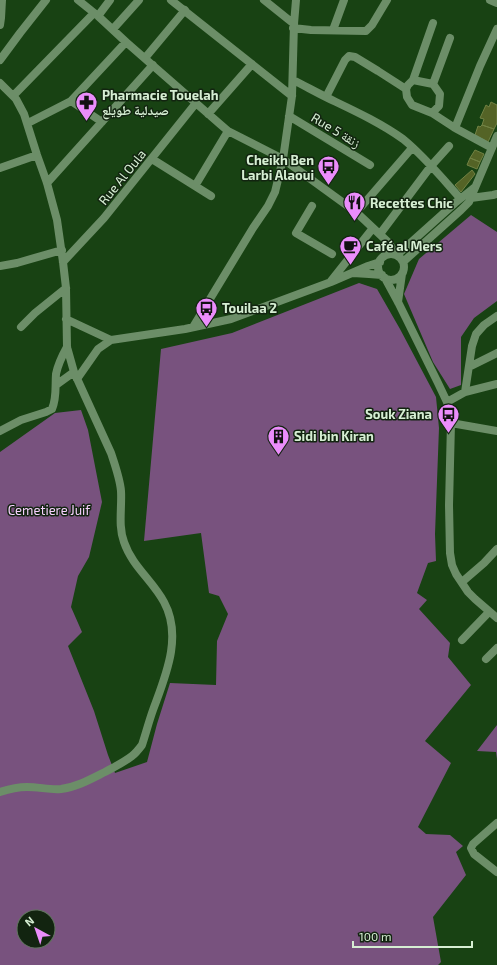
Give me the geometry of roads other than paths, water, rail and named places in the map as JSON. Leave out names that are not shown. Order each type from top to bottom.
[{"type":"street","points":[[0,25],[2,0]]},
{"type":"street","points":[[0,60],[46,0]]},
{"type":"street","points":[[78,0],[96,14],[228,131],[283,159],[351,208],[380,234],[390,244],[394,255],[400,258],[403,262],[404,266],[398,302]]},
{"type":"street","points":[[13,96],[110,0]]},
{"type":"street","points":[[113,29],[139,0]]},
{"type":"street","points":[[171,0],[292,96]]},
{"type":"street","points":[[264,0],[293,26],[311,30],[366,31],[372,25],[386,0]]},
{"type":"street","points":[[193,327],[271,200],[274,192],[283,159],[292,96],[293,26],[296,0]]},
{"type":"street","points":[[332,30],[344,0]]},
{"type":"street","points":[[490,0],[497,3]]},
{"type":"street","points":[[145,58],[185,10]]},
{"type":"street","points":[[433,23],[413,80],[406,89],[407,97],[412,105],[432,113],[455,128],[492,148]]},
{"type":"street","points":[[455,128],[497,29]]},
{"type":"street","points":[[433,84],[450,38]]},
{"type":"street","points":[[28,124],[71,101],[126,42]]},
{"type":"street","points":[[326,97],[345,60],[350,56],[355,57],[367,64],[406,89]]},
{"type":"street","points":[[208,114],[252,64]]},
{"type":"street","points":[[47,183],[153,65]]},
{"type":"street","points":[[292,80],[394,133],[466,197],[469,202],[403,262]]},
{"type":"street","points":[[413,80],[433,84],[440,94],[439,106],[432,113]]},
{"type":"street","points":[[0,83],[16,99],[24,114],[47,183],[57,220],[62,250],[66,288],[67,347],[75,375],[111,453],[115,466],[121,490],[121,532],[126,548],[137,567],[164,602],[170,614],[173,636],[171,653],[165,675],[144,738],[140,748],[133,756],[86,781],[71,787],[55,789],[20,787],[0,792]]},
{"type":"street","points":[[71,101],[102,122]]},
{"type":"street","name":"Rue Al Oula","points":[[63,262],[104,218],[196,103]]},
{"type":"street","name":"Rue 5 زنقة","points":[[289,116],[370,165]]},
{"type":"street","points":[[196,186],[228,131]]},
{"type":"street","points":[[497,136],[481,176],[475,187],[466,197],[394,255],[385,256],[378,266],[379,271],[398,302],[446,402],[451,423],[449,505],[450,554],[452,565],[462,582],[475,599],[497,618]]},
{"type":"street","points":[[380,234],[431,166],[449,146]]},
{"type":"street","points":[[361,207],[412,148]]},
{"type":"street","points":[[0,168],[37,155]]},
{"type":"street","points":[[152,159],[211,196]]},
{"type":"street","points":[[466,197],[496,196]]},
{"type":"street","points":[[312,206],[296,233],[332,254]]},
{"type":"street","points":[[331,282],[373,228]]},
{"type":"street","points":[[0,266],[17,263],[62,250]]},
{"type":"street","points":[[56,385],[75,375],[98,349],[111,340],[193,327],[230,319],[331,282],[380,262]]},
{"type":"street","points":[[350,273],[383,276],[389,279],[394,279],[402,274]]},
{"type":"street","points":[[21,327],[35,313],[66,288]]},
{"type":"street","points":[[465,392],[472,346],[476,334],[480,328],[497,316]]},
{"type":"street","points":[[66,318],[111,340]]},
{"type":"street","points":[[0,430],[21,420],[50,410],[54,404],[56,396],[56,373],[67,347]]},
{"type":"street","points":[[470,367],[497,352]]},
{"type":"street","points":[[446,402],[465,392],[497,383]]},
{"type":"street","points":[[451,423],[497,431]]},
{"type":"street","points":[[462,582],[484,563],[497,549]]},
{"type":"street","points":[[462,640],[489,612]]},
{"type":"street","points":[[486,659],[497,648]]},
{"type":"street","points":[[497,823],[473,844],[471,848],[474,854],[497,872]]},
{"type":"place","name":"Pharmacie Touelah صيدلية طويلع","points":[[86,122]]},
{"type":"place","name":"Cheikh Ben Larbi Alaoui","points":[[329,186]]},
{"type":"place","name":"Recettes Chic","points":[[355,222]]},
{"type":"place","name":"Café al Mers","points":[[351,266]]},
{"type":"place","name":"Touilaa 2","points":[[206,328]]},
{"type":"place","name":"Souk Ziana","points":[[448,434]]},
{"type":"place","name":"Sidi bin Kiran","points":[[279,456]]},
{"type":"park label","name":"Cemetiere Juif","points":[[49,510]]}]
